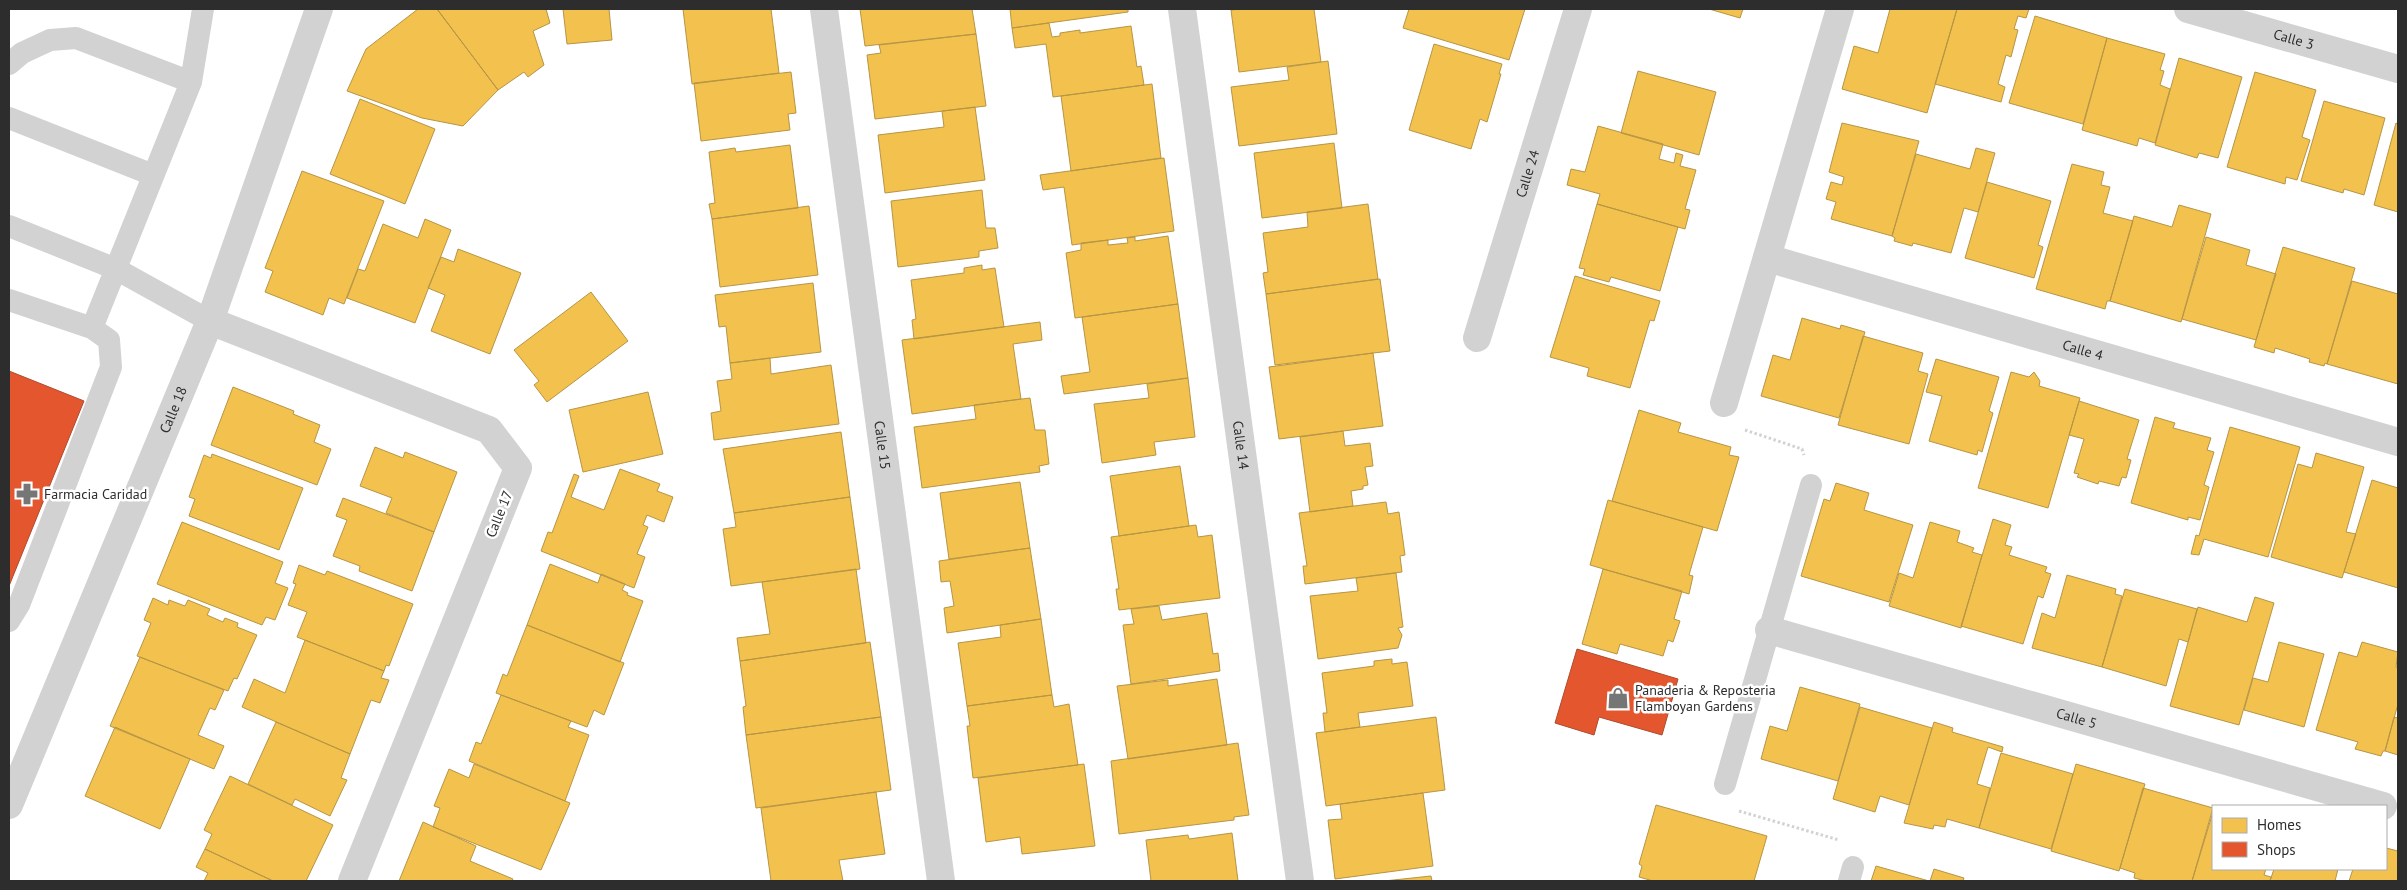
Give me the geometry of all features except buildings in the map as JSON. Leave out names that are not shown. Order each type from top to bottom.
[{"type":"street","name":"Calle 18","points":[[9,805],[16,763],[210,321],[319,9]]},
{"type":"street","name":"Calle 15","points":[[824,9],[940,881]]},
{"type":"street","name":"Calle 14","points":[[1182,9],[1300,881]]},
{"type":"street","name":"Calle 24","points":[[1477,338],[1578,9]]},
{"type":"street","points":[[1724,403],[1840,9]]},
{"type":"street","name":"Calle 3","points":[[2188,9],[2398,69]]},
{"type":"street","name":"Calle 4","points":[[1767,258],[2398,442]]},
{"type":"street","name":"Calle 17","points":[[210,321],[489,430],[518,468],[352,881]]},
{"type":"street","name":"Calle 5","points":[[1769,630],[2377,805]]},
{"type":"lane","points":[[92,328],[191,82],[203,9]]},
{"type":"lane","points":[[9,64],[22,53],[50,40],[76,38],[191,82]]},
{"type":"lane","points":[[9,118],[153,176]]},
{"type":"lane","points":[[9,226],[116,269],[210,321]]},
{"type":"lane","points":[[9,300],[92,328],[109,340],[111,367],[19,605],[9,621]]},
{"type":"lane","points":[[1725,784],[1811,485]]},
{"type":"path","points":[[1724,403],[1726,423],[1802,448],[1811,485]]},
{"type":"path","points":[[1725,784],[1728,808],[1844,841],[1851,874]]},
{"type":"place","name":"Farmacia Caridad","points":[[27,494]]},
{"type":"place","name":"Panaderia & Reposteria Flamboyan Gardens","points":[[1618,698]]}]
